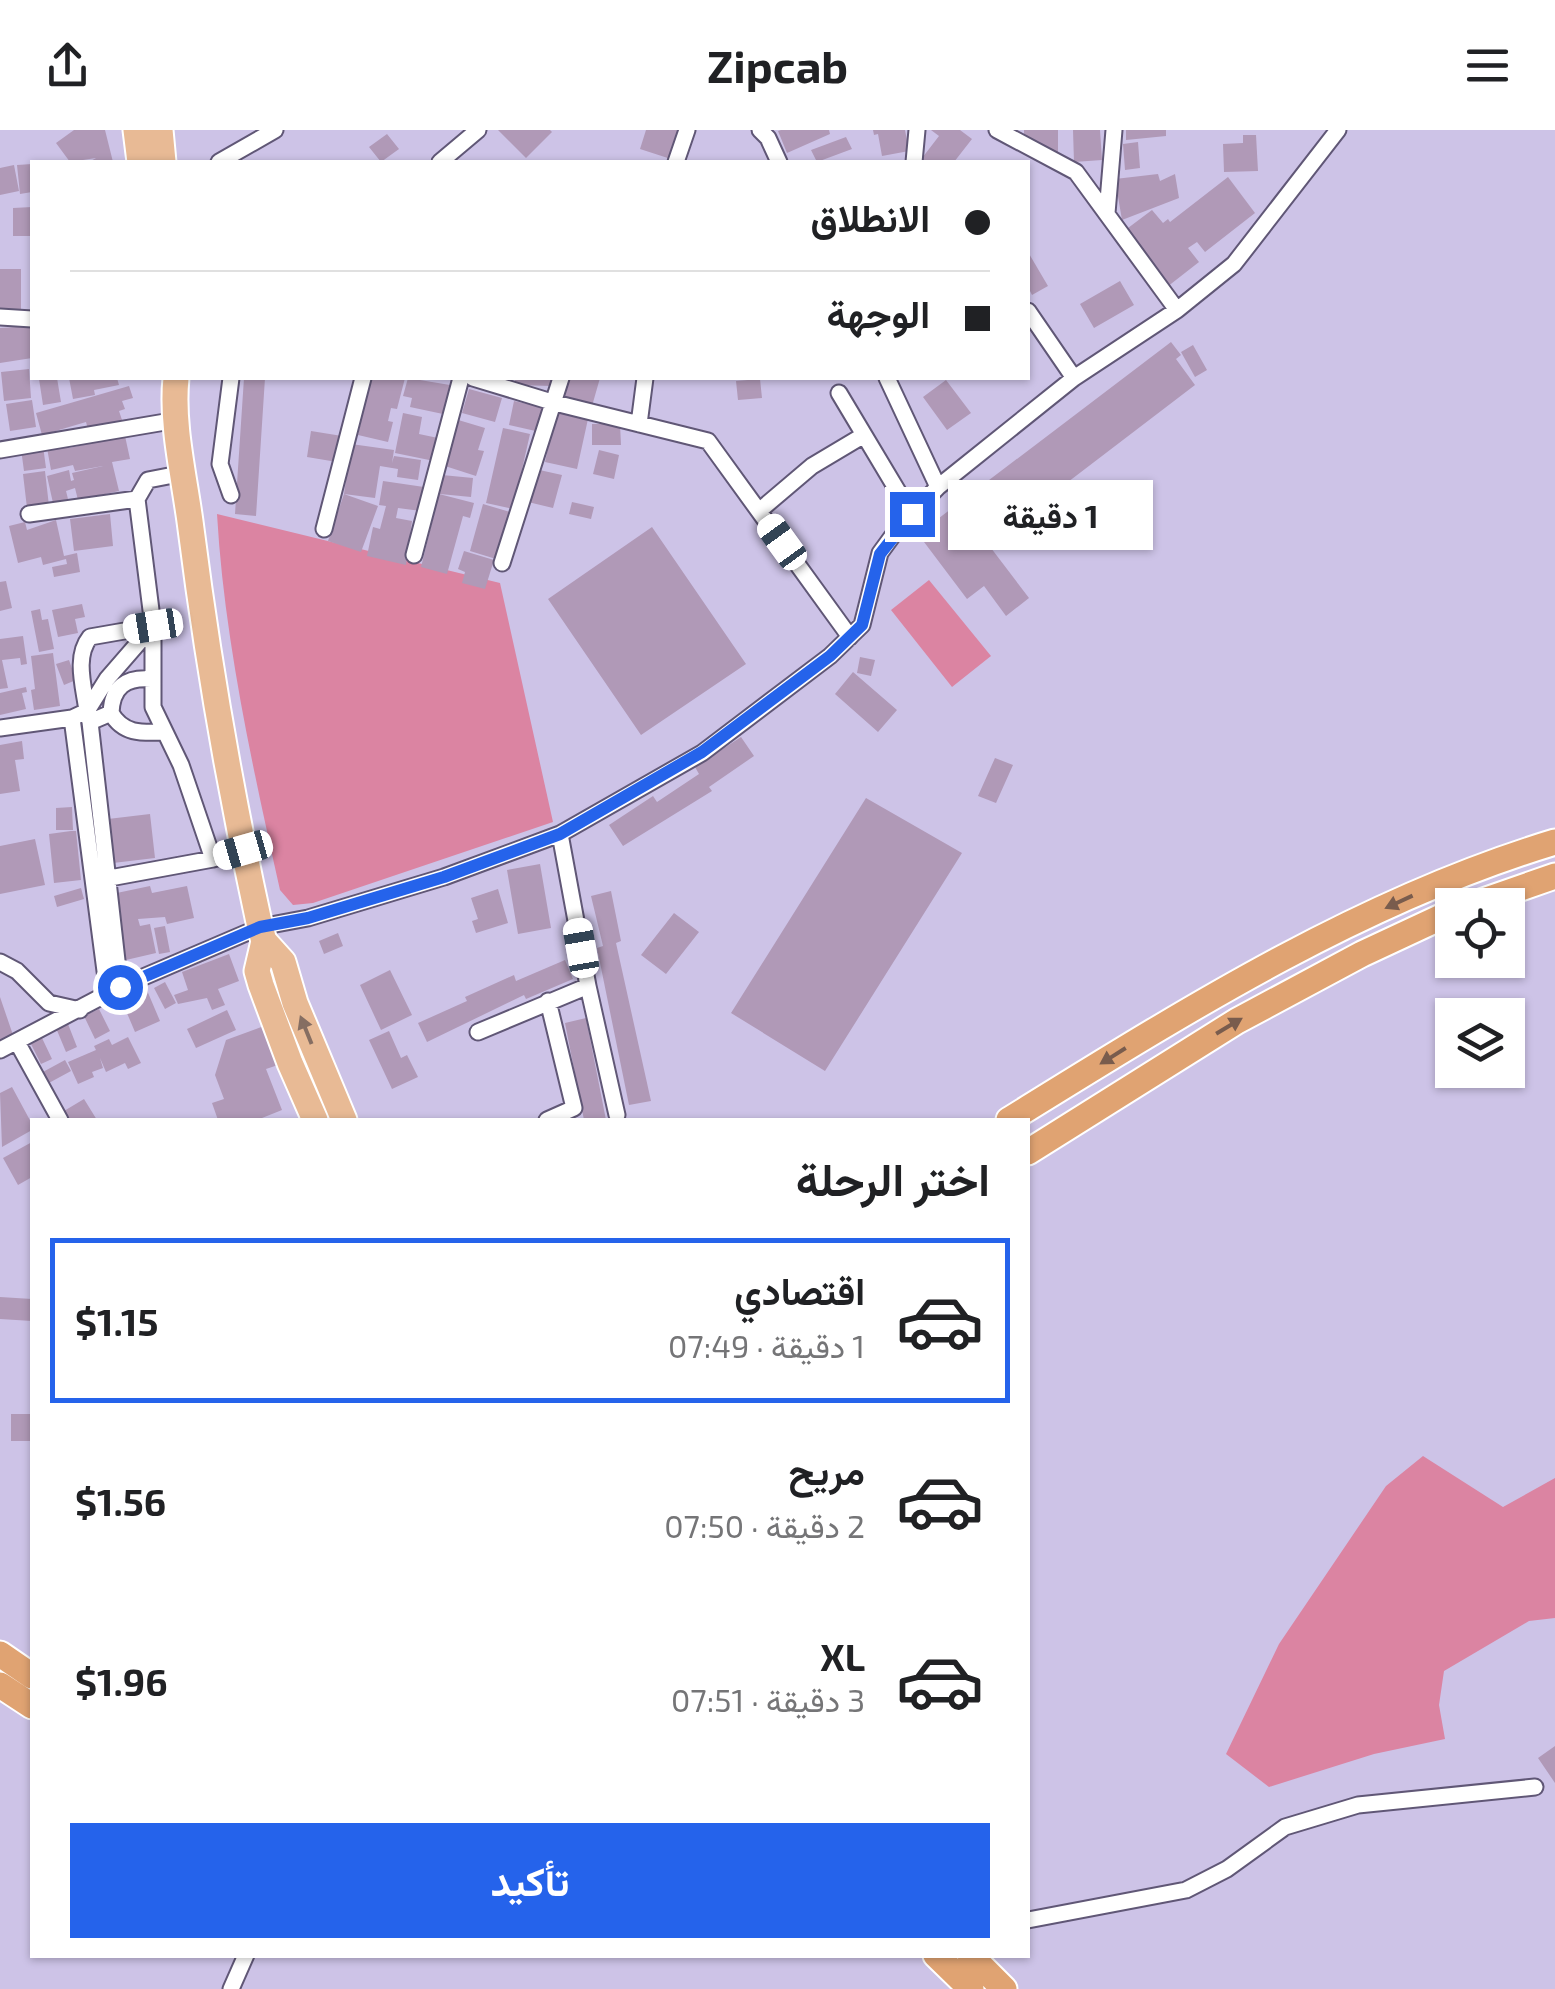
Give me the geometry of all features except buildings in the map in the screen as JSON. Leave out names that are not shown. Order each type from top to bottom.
[{"type":"highway","points":[[1012,1118],[1204,1000],[1439,883],[1555,842]]},
{"type":"highway","points":[[1521,888],[1555,876]]},
{"type":"highway","points":[[1030,1151],[1237,1021],[1435,920]]},
{"type":"highway","points":[[0,1654],[30,1675]]},
{"type":"highway","points":[[0,1685],[30,1705]]},
{"type":"highway","points":[[939,1958],[971,1989]]},
{"type":"highway","points":[[973,1958],[1004,1989]]},
{"type":"main road","points":[[136,130],[140,160]]},
{"type":"main road","points":[[160,130],[163,160]]},
{"type":"main road","points":[[174,380],[204,630],[262,934],[257,971],[314,1118]]},
{"type":"main road","points":[[262,934],[283,962],[343,1118]]},
{"type":"street","points":[[222,160],[275,130]]},
{"type":"street","points":[[442,160],[478,130]]},
{"type":"street","points":[[677,160],[688,130]]},
{"type":"street","points":[[760,130],[778,160]]},
{"type":"street","points":[[914,160],[917,130]]},
{"type":"street","points":[[997,130],[1076,172],[1178,310]]},
{"type":"street","points":[[1107,213],[1114,130]]},
{"type":"street","points":[[0,1050],[114,990],[262,934],[444,877],[560,834],[702,752],[830,656],[862,625],[880,554],[938,487],[1074,378],[1178,310],[1234,264],[1338,130]]},
{"type":"street","points":[[1030,314],[1074,378]]},
{"type":"street","points":[[0,318],[30,319]]},
{"type":"street","points":[[231,380],[220,464],[231,495]]},
{"type":"street","points":[[324,529],[362,380]]},
{"type":"street","points":[[414,555],[459,380]]},
{"type":"street","points":[[480,380],[554,403],[708,441],[850,636]]},
{"type":"street","points":[[502,563],[560,380]]},
{"type":"street","points":[[639,424],[645,380]]},
{"type":"street","points":[[887,380],[938,487]]},
{"type":"street","points":[[839,393],[912,514]]},
{"type":"street","points":[[0,450],[177,420]]},
{"type":"street","points":[[759,510],[812,466],[864,434]]},
{"type":"street","points":[[184,473],[148,480],[137,500],[153,626],[153,707],[180,765],[214,859]]},
{"type":"street","points":[[28,514],[137,500]]},
{"type":"street","points":[[114,990],[83,717],[80,655],[90,637],[153,626]]},
{"type":"street","points":[[83,717],[107,680],[153,626]]},
{"type":"street","points":[[151,679],[134,678],[119,686],[112,699],[112,713],[119,726],[129,731],[164,732]]},
{"type":"street","points":[[0,728],[112,713]]},
{"type":"street","points":[[560,834],[617,1116]]},
{"type":"street","points":[[100,880],[243,850]]},
{"type":"street","points":[[0,962],[17,971],[49,1003],[80,1010]]},
{"type":"street","points":[[478,1032],[588,986]]},
{"type":"street","points":[[548,1001],[574,1108],[552,1118]]},
{"type":"street","points":[[18,1042],[59,1118]]},
{"type":"street","points":[[1030,1920],[1186,1890],[1227,1869],[1285,1827],[1358,1805],[1535,1787]]},
{"type":"street","points":[[231,1989],[245,1958]]},
{"type":"shaded area","points":[[217,514],[500,583],[553,822],[313,903],[293,905],[280,890],[250,751],[226,608]]},
{"type":"shaded area","points":[[929,580],[991,656],[952,687],[891,610]]},
{"type":"shaded area","points":[[1423,1456],[1503,1507],[1555,1478],[1555,1618],[1529,1621],[1444,1671],[1439,1705],[1445,1739],[1374,1754],[1269,1787],[1226,1754],[1279,1644],[1386,1486]]},
{"type":"route","points":[[120,987],[260,927],[308,918],[444,877],[560,834],[702,752],[830,656],[862,625],[880,554],[912,514]]}]
